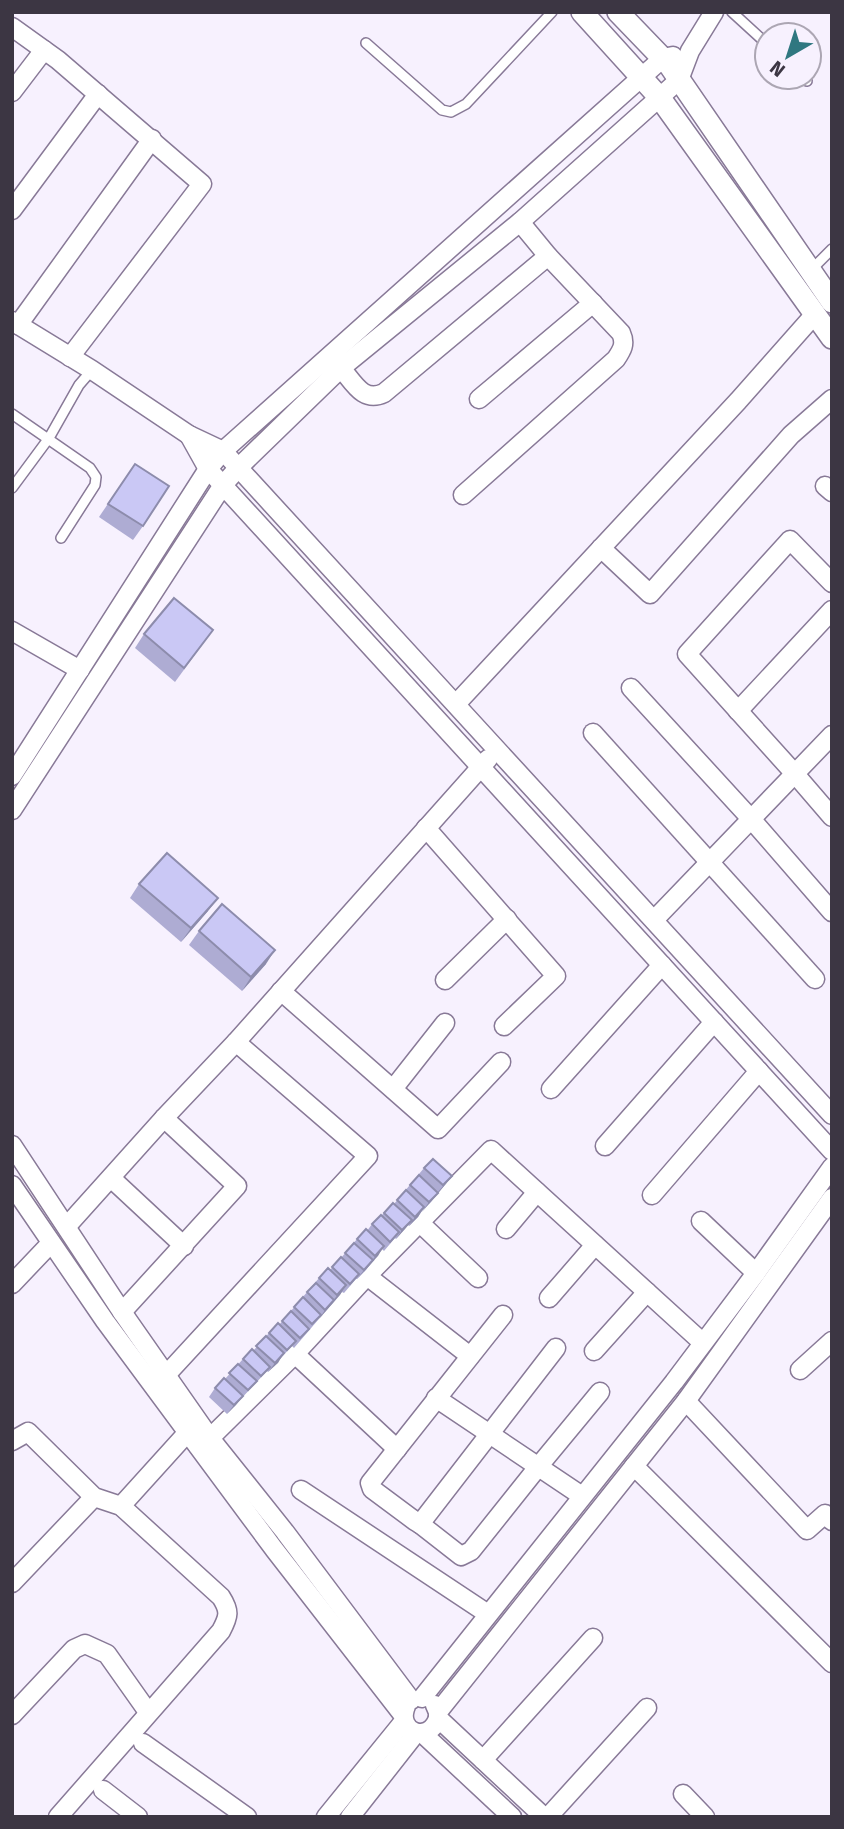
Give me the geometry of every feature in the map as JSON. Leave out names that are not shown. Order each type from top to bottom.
[{"type":"street","points":[[582,12],[660,98],[823,308]]},
{"type":"street","points":[[618,12],[663,58],[810,271],[832,338]]},
{"type":"street","points":[[12,810],[223,485],[341,368],[520,222],[679,80],[690,51],[714,12]]},
{"type":"street","points":[[12,27],[98,94],[202,184],[70,357]]},
{"type":"street","points":[[12,93],[44,50]]},
{"type":"street","points":[[15,767],[208,469],[223,451],[663,58],[690,51]]},
{"type":"street","points":[[12,210],[98,94]]},
{"type":"street","points":[[152,139],[15,323],[92,370],[189,435],[223,451],[832,1115]]},
{"type":"street","points":[[463,495],[616,359],[624,345],[621,333],[548,256],[520,222]]},
{"type":"street","points":[[341,368],[369,397],[384,393],[548,256]]},
{"type":"street","points":[[479,399],[593,303]]},
{"type":"street","points":[[456,704],[823,308]]},
{"type":"street","points":[[601,548],[650,594],[791,435],[832,399]]},
{"type":"street","points":[[189,435],[208,469],[832,1150]]},
{"type":"street","points":[[832,583],[790,540],[687,654],[832,817]]},
{"type":"street","points":[[738,711],[832,610]]},
{"type":"street","points":[[12,631],[80,670]]},
{"type":"street","points":[[102,635],[118,648]]},
{"type":"street","points":[[631,688],[832,912]]},
{"type":"street","points":[[593,733],[815,979]]},
{"type":"street","points":[[654,920],[832,736]]},
{"type":"street","points":[[67,1227],[497,749]]},
{"type":"street","points":[[426,828],[556,976],[504,1026]]},
{"type":"street","points":[[445,980],[507,919]]},
{"type":"street","points":[[551,1089],[662,965]]},
{"type":"street","points":[[281,991],[438,1129],[501,1062]]},
{"type":"street","points":[[605,1146],[714,1022]]},
{"type":"street","points":[[393,1089],[445,1023]]},
{"type":"street","points":[[167,1374],[368,1156],[236,1042]]},
{"type":"street","points":[[652,1195],[759,1071]]},
{"type":"street","points":[[122,1312],[237,1186],[164,1118]]},
{"type":"street","points":[[12,1145],[122,1312],[167,1374],[199,1439]]},
{"type":"street","points":[[121,1506],[295,1354],[367,1276],[491,1150],[703,1343]]},
{"type":"street","points":[[350,1817],[413,1717],[488,1614],[674,1382],[832,1167]]},
{"type":"street","points":[[111,1178],[184,1246]]},
{"type":"street","points":[[12,1185],[105,1321],[199,1439],[285,1532],[413,1717],[512,1817]]},
{"type":"street","points":[[506,1228],[537,1192]]},
{"type":"street","points":[[413,1717],[433,1728],[438,1715],[685,1401],[832,1198]]},
{"type":"street","points":[[701,1221],[756,1273]]},
{"type":"street","points":[[420,1223],[478,1278]]},
{"type":"street","points":[[12,1284],[51,1243]]},
{"type":"street","points":[[549,1298],[595,1245]]},
{"type":"street","points":[[367,1276],[470,1356]]},
{"type":"street","points":[[594,1351],[648,1292]]},
{"type":"street","points":[[503,1315],[370,1483],[372,1489],[461,1556],[471,1551],[600,1392]]},
{"type":"street","points":[[800,1370],[832,1341]]},
{"type":"street","points":[[420,1524],[556,1348]]},
{"type":"street","points":[[295,1354],[397,1449]]},
{"type":"street","points":[[436,1398],[582,1496]]},
{"type":"street","points":[[685,1401],[807,1530],[825,1514],[832,1521]]},
{"type":"street","points":[[12,1441],[28,1433],[94,1497],[121,1506],[228,1607],[228,1619],[221,1631],[58,1817]]},
{"type":"street","points":[[634,1466],[832,1663]]},
{"type":"street","points":[[301,1490],[488,1614]]},
{"type":"street","points":[[12,1583],[94,1497]]},
{"type":"street","points":[[483,1760],[593,1638]]},
{"type":"street","points":[[12,1715],[74,1649],[85,1644],[107,1654],[148,1712]]},
{"type":"street","points":[[326,1817],[413,1717],[433,1702],[438,1715],[546,1817],[647,1709]]},
{"type":"street","points":[[143,1743],[223,1810],[247,1817]]},
{"type":"street","points":[[103,1790],[138,1817]]},
{"type":"street","points":[[683,1794],[705,1817]]},
{"type":"lane","points":[[366,43],[442,110],[451,112],[466,104],[552,12]]},
{"type":"lane","points":[[732,12],[753,31]]},
{"type":"lane","points":[[810,271],[832,248]]},
{"type":"lane","points":[[12,488],[48,438],[79,385],[92,370]]},
{"type":"lane","points":[[12,414],[90,468],[96,477],[95,485],[61,538]]},
{"type":"building","points":[[135,464],[169,486],[143,526],[108,504]]},
{"type":"building","points":[[174,598],[213,630],[184,668],[144,634]]},
{"type":"building","points":[[167,853],[218,898],[191,928],[139,884]]},
{"type":"building","points":[[222,904],[275,950],[251,977],[199,931]]},
{"type":"building","points":[[433,1159],[452,1176],[443,1185],[424,1168]]},
{"type":"building","points":[[419,1175],[438,1193],[429,1202],[410,1185]]},
{"type":"building","points":[[406,1190],[424,1207],[415,1217],[397,1200]]},
{"type":"building","points":[[393,1203],[412,1220],[402,1230],[384,1213]]},
{"type":"building","points":[[381,1215],[399,1232],[390,1242],[372,1224]]},
{"type":"building","points":[[366,1229],[384,1246],[375,1256],[357,1239]]},
{"type":"building","points":[[354,1243],[373,1260],[364,1270],[345,1253]]},
{"type":"building","points":[[341,1257],[359,1274],[350,1284],[332,1267]]},
{"type":"building","points":[[328,1268],[346,1285],[337,1295],[319,1278]]},
{"type":"building","points":[[316,1283],[334,1300],[325,1310],[307,1292]]},
{"type":"building","points":[[303,1297],[321,1315],[312,1324],[294,1307]]},
{"type":"building","points":[[291,1311],[309,1329],[300,1338],[282,1321]]},
{"type":"building","points":[[278,1323],[296,1341],[287,1350],[269,1333]]},
{"type":"building","points":[[266,1336],[284,1353],[275,1363],[256,1346]]},
{"type":"building","points":[[252,1349],[270,1367],[261,1376],[243,1359]]},
{"type":"building","points":[[238,1364],[257,1381],[248,1390],[229,1373]]},
{"type":"building","points":[[224,1378],[243,1396],[234,1405],[215,1388]]}]
